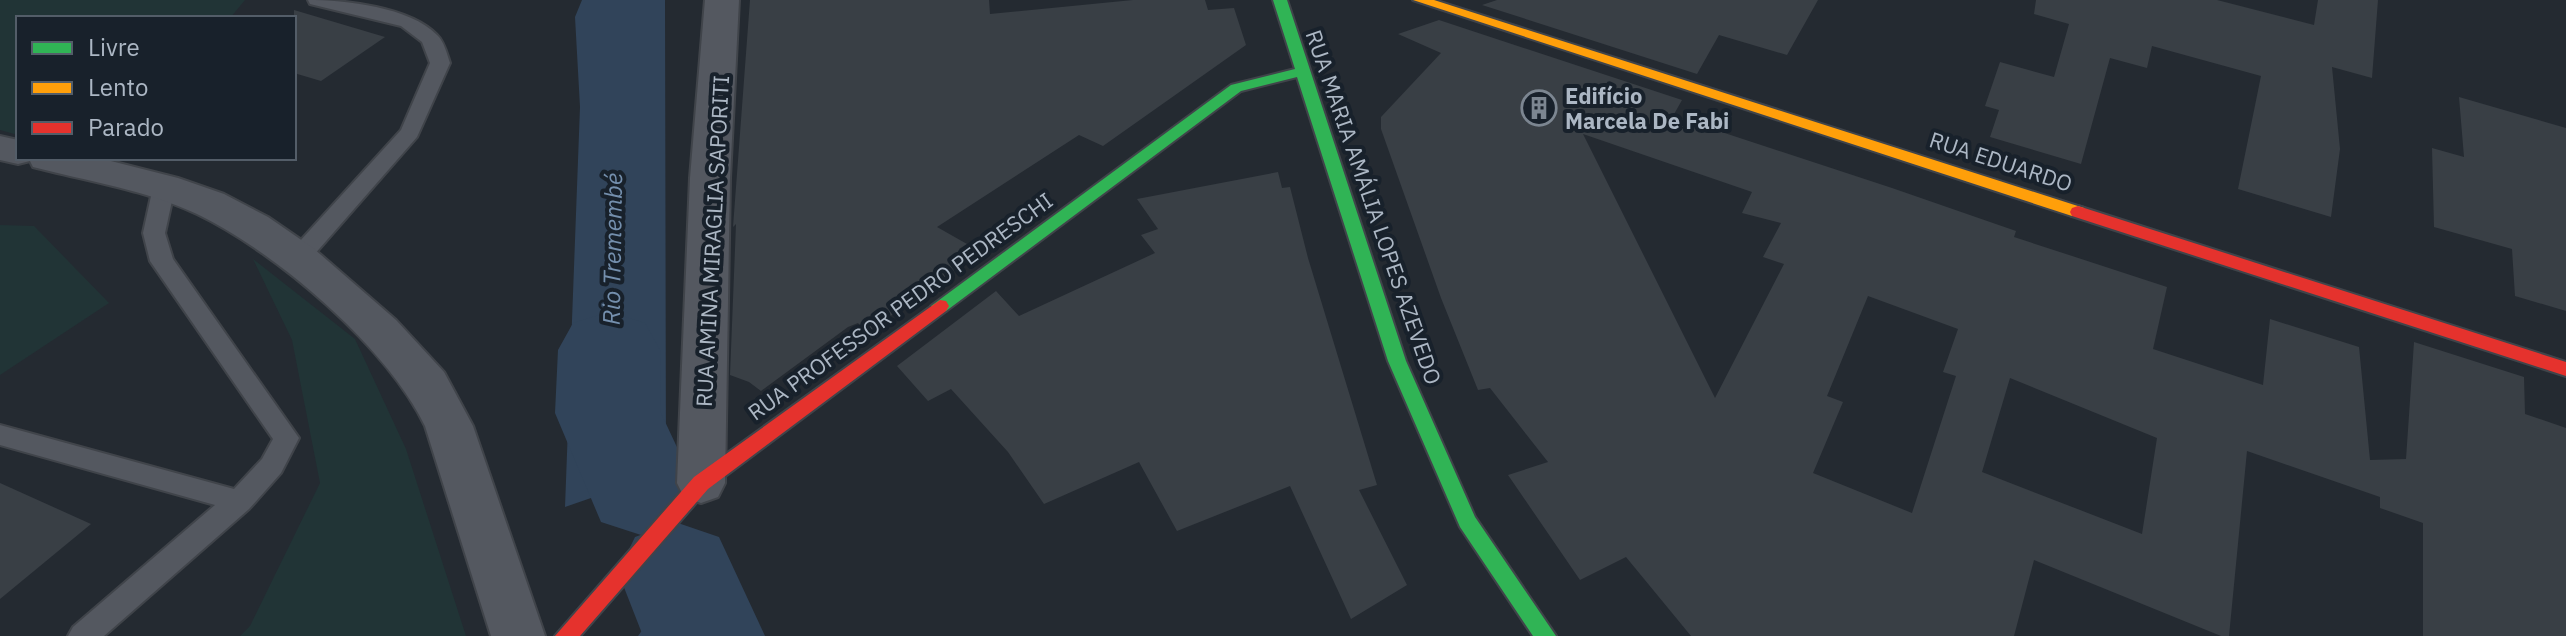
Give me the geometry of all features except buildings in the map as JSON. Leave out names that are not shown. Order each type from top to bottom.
[{"type":"street","name":"RUA AMINA MIRAGLIA SAPORITI","points":[[701,483],[710,178],[722,0]]},
{"type":"street","name":"RUA MARIA AMÁLIA LOPES AZEVEDO","points":[[1280,0],[1397,361],[1467,521],[1545,636]]},
{"type":"street","name":"RUA EDUARDO","points":[[1420,0],[2566,369]]},
{"type":"street","name":"RUA PROFESSOR PEDRO PEDRESCHI","points":[[566,636],[701,483],[1236,88],[1303,71]]},
{"type":"street","points":[[55,160],[164,187],[210,204],[253,227],[298,258],[380,331],[428,384],[449,426],[518,636]]},
{"type":"lane","points":[[298,258],[410,132],[440,63],[431,39],[408,22],[317,0]]},
{"type":"lane","points":[[83,636],[239,501],[272,466],[286,438],[162,261],[154,233],[164,187]]},
{"type":"lane","points":[[0,435],[239,501]]},
{"type":"shaded area","points":[[0,0],[245,0],[232,16],[16,16],[16,134],[0,130]]},
{"type":"shaded area","points":[[0,225],[34,226],[109,303],[0,375]]},
{"type":"shaded area","points":[[253,259],[355,339],[406,449],[466,636],[240,636],[250,626],[320,483],[292,340]]},
{"type":"water","points":[[582,0],[665,0],[666,472],[565,507],[580,107],[575,17]]},
{"type":"water","points":[[688,568],[718,636],[638,636]]},
{"type":"waterway","name":"Rio Tremembé","points":[[609,350],[608,413],[641,490]]},
{"type":"waterway","name":"Rio Tremembé","points":[[677,572],[704,636]]},
{"type":"traffic: fast","points":[[1280,0],[1397,361],[1467,521],[1545,636]]},
{"type":"traffic: fast","points":[[940,306],[1236,88],[1303,71]]},
{"type":"traffic: slow","points":[[1420,0],[2078,212]]},
{"type":"traffic: jam","points":[[2078,212],[2566,369]]},
{"type":"traffic: jam","points":[[566,636],[701,483],[940,306]]},
{"type":"place","name":"Edifício Marcela De Fabi","points":[[1539,108]]}]
